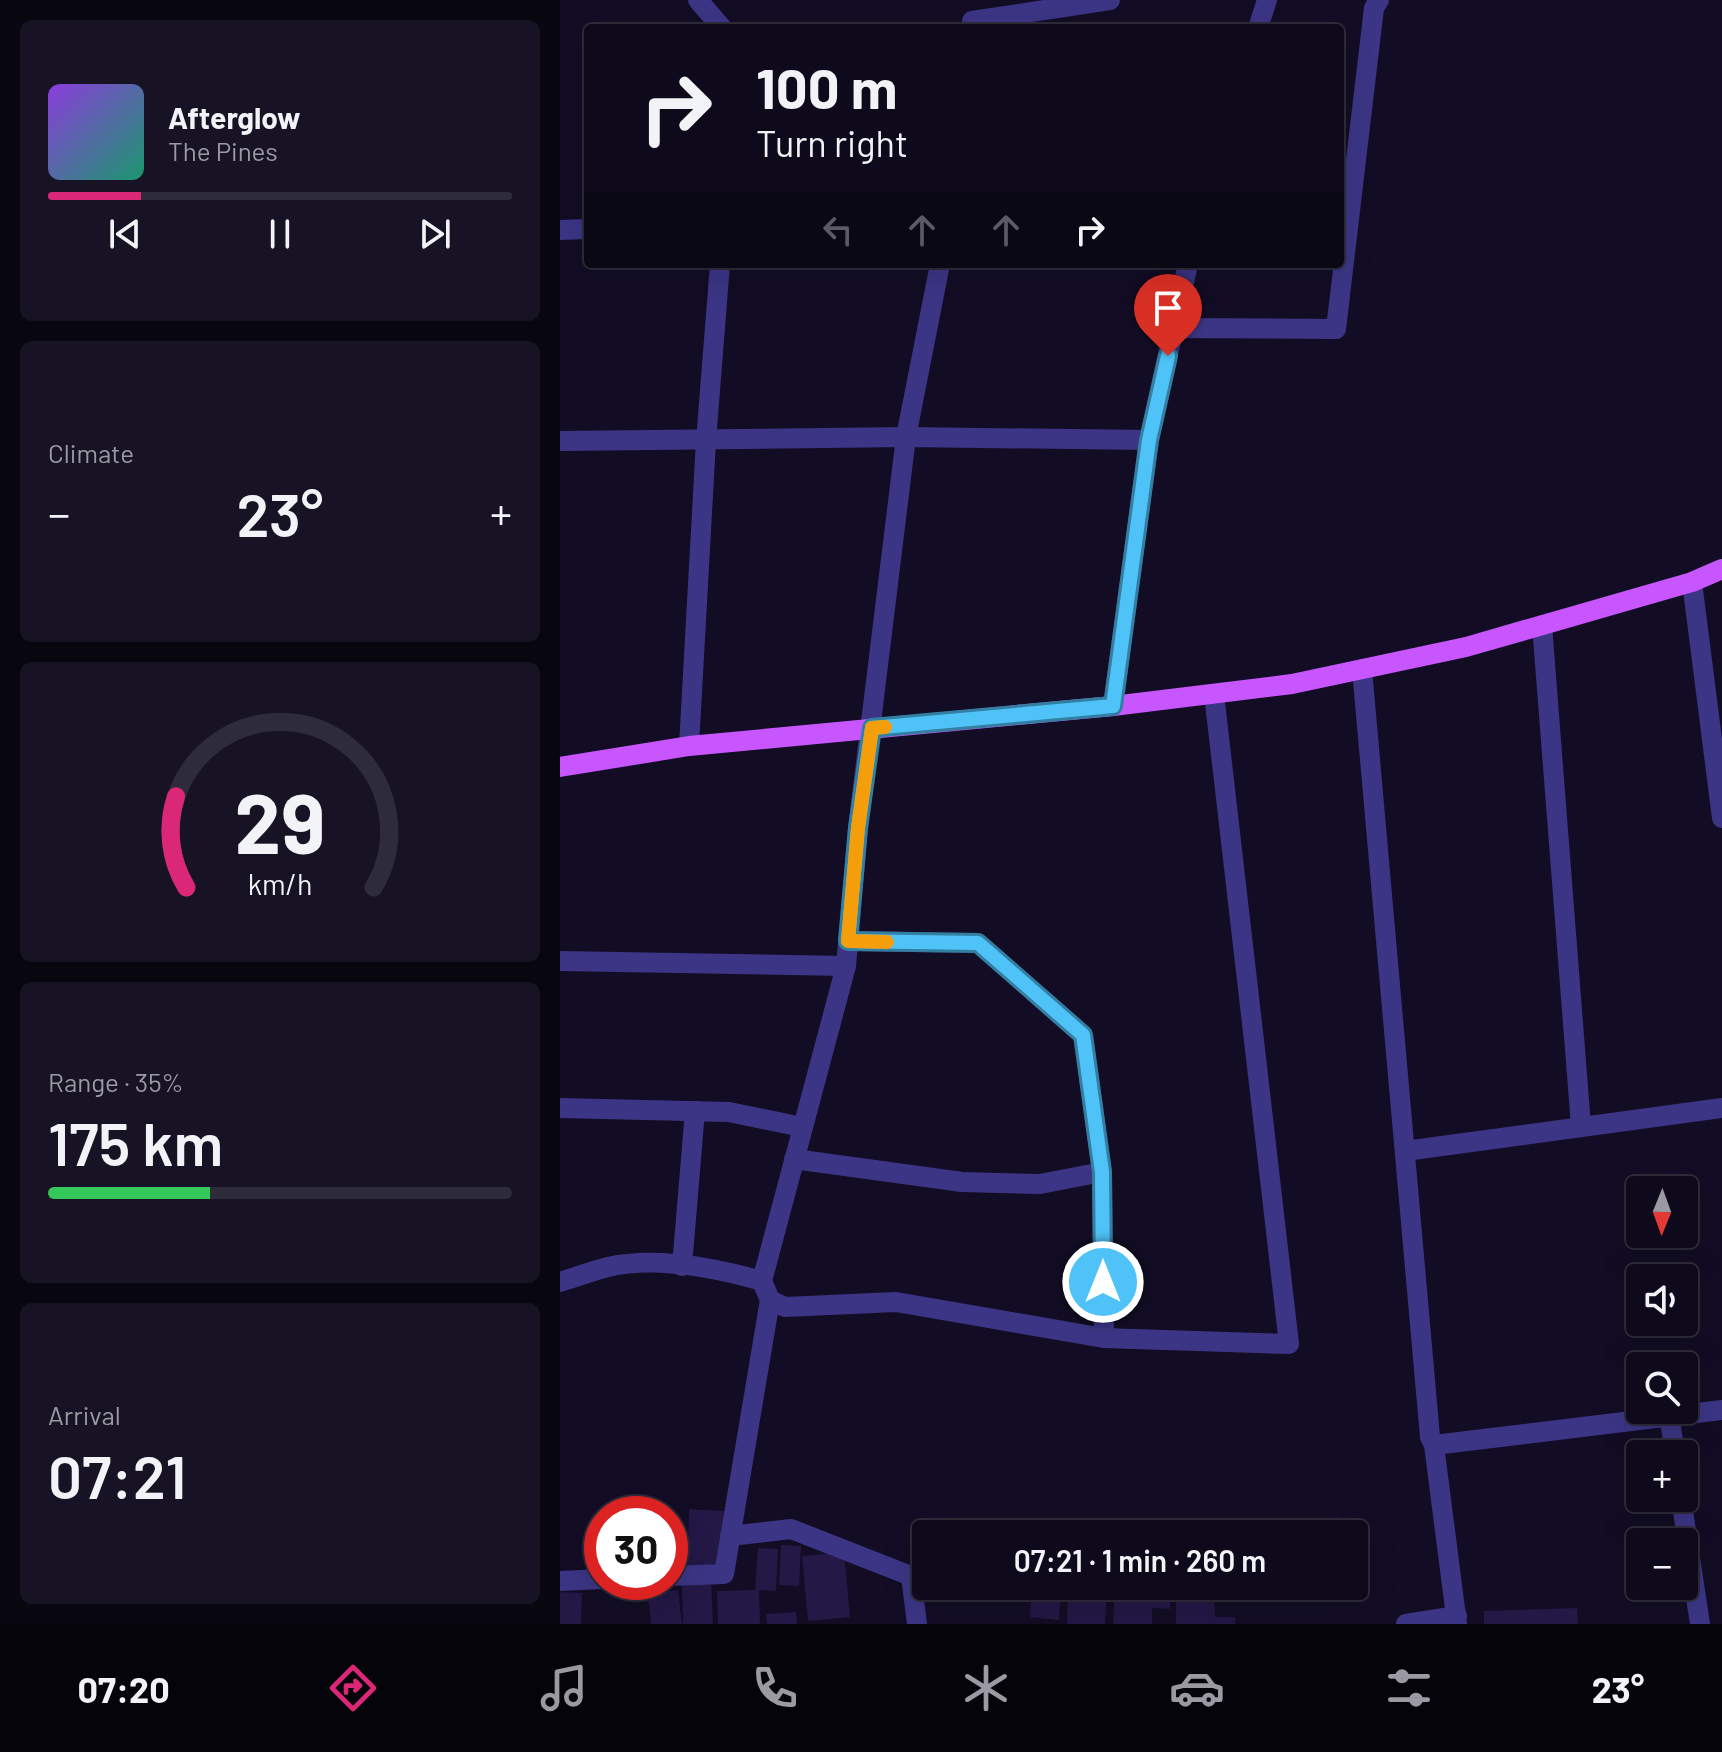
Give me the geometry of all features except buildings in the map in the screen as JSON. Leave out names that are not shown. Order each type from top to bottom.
[{"type":"main road","points":[[560,767],[689,746],[1113,706],[1292,684],[1466,647],[1692,582],[1722,569]]},
{"type":"street","points":[[698,0],[719,24]]},
{"type":"street","points":[[972,24],[972,21],[1110,0]]},
{"type":"street","points":[[1259,24],[1267,0]]},
{"type":"street","points":[[1344,261],[1374,8],[1379,0]]},
{"type":"street","points":[[560,230],[584,229]]},
{"type":"street","points":[[689,746],[706,441],[720,268]]},
{"type":"street","points":[[688,1575],[724,1574],[766,1290],[794,1159],[846,966],[858,828],[906,437],[939,268]]},
{"type":"street","points":[[1113,706],[1149,440],[1187,268]]},
{"type":"street","points":[[1174,328],[1336,329],[1343,268]]},
{"type":"street","points":[[560,441],[906,437],[1149,440]]},
{"type":"street","points":[[1692,582],[1722,818]]},
{"type":"street","points":[[1542,625],[1581,1126]]},
{"type":"street","points":[[1362,669],[1430,1437],[1434,1445],[1457,1620],[1406,1624]]},
{"type":"street","points":[[560,1282],[611,1267],[716,1268],[766,1290],[776,1305],[797,1308],[896,1302],[1104,1338],[1289,1344],[1214,694]]},
{"type":"street","points":[[848,941],[978,943],[1083,1035],[1102,1172],[1104,1338]]},
{"type":"street","points":[[560,961],[846,966]]},
{"type":"street","points":[[560,1108],[729,1112],[802,1127]]},
{"type":"street","points":[[1405,1151],[1722,1108]]},
{"type":"street","points":[[682,1266],[695,1111]]},
{"type":"street","points":[[794,1159],[962,1182],[1040,1184],[1102,1172]]},
{"type":"street","points":[[1698,1412],[1722,1410]]},
{"type":"street","points":[[1434,1445],[1626,1420]]},
{"type":"street","points":[[1683,1512],[1700,1624]]},
{"type":"street","points":[[730,1536],[791,1529],[911,1576],[917,1624]]},
{"type":"street","points":[[560,1581],[584,1580]]},
{"type":"slow traffic","points":[[885,727],[872,728],[858,828],[848,941],[887,942]]},
{"type":"route","points":[[1103,1282],[1102,1172],[1083,1035],[978,943],[848,941],[858,828],[872,728],[1113,706],[1149,440],[1168,356]]}]
